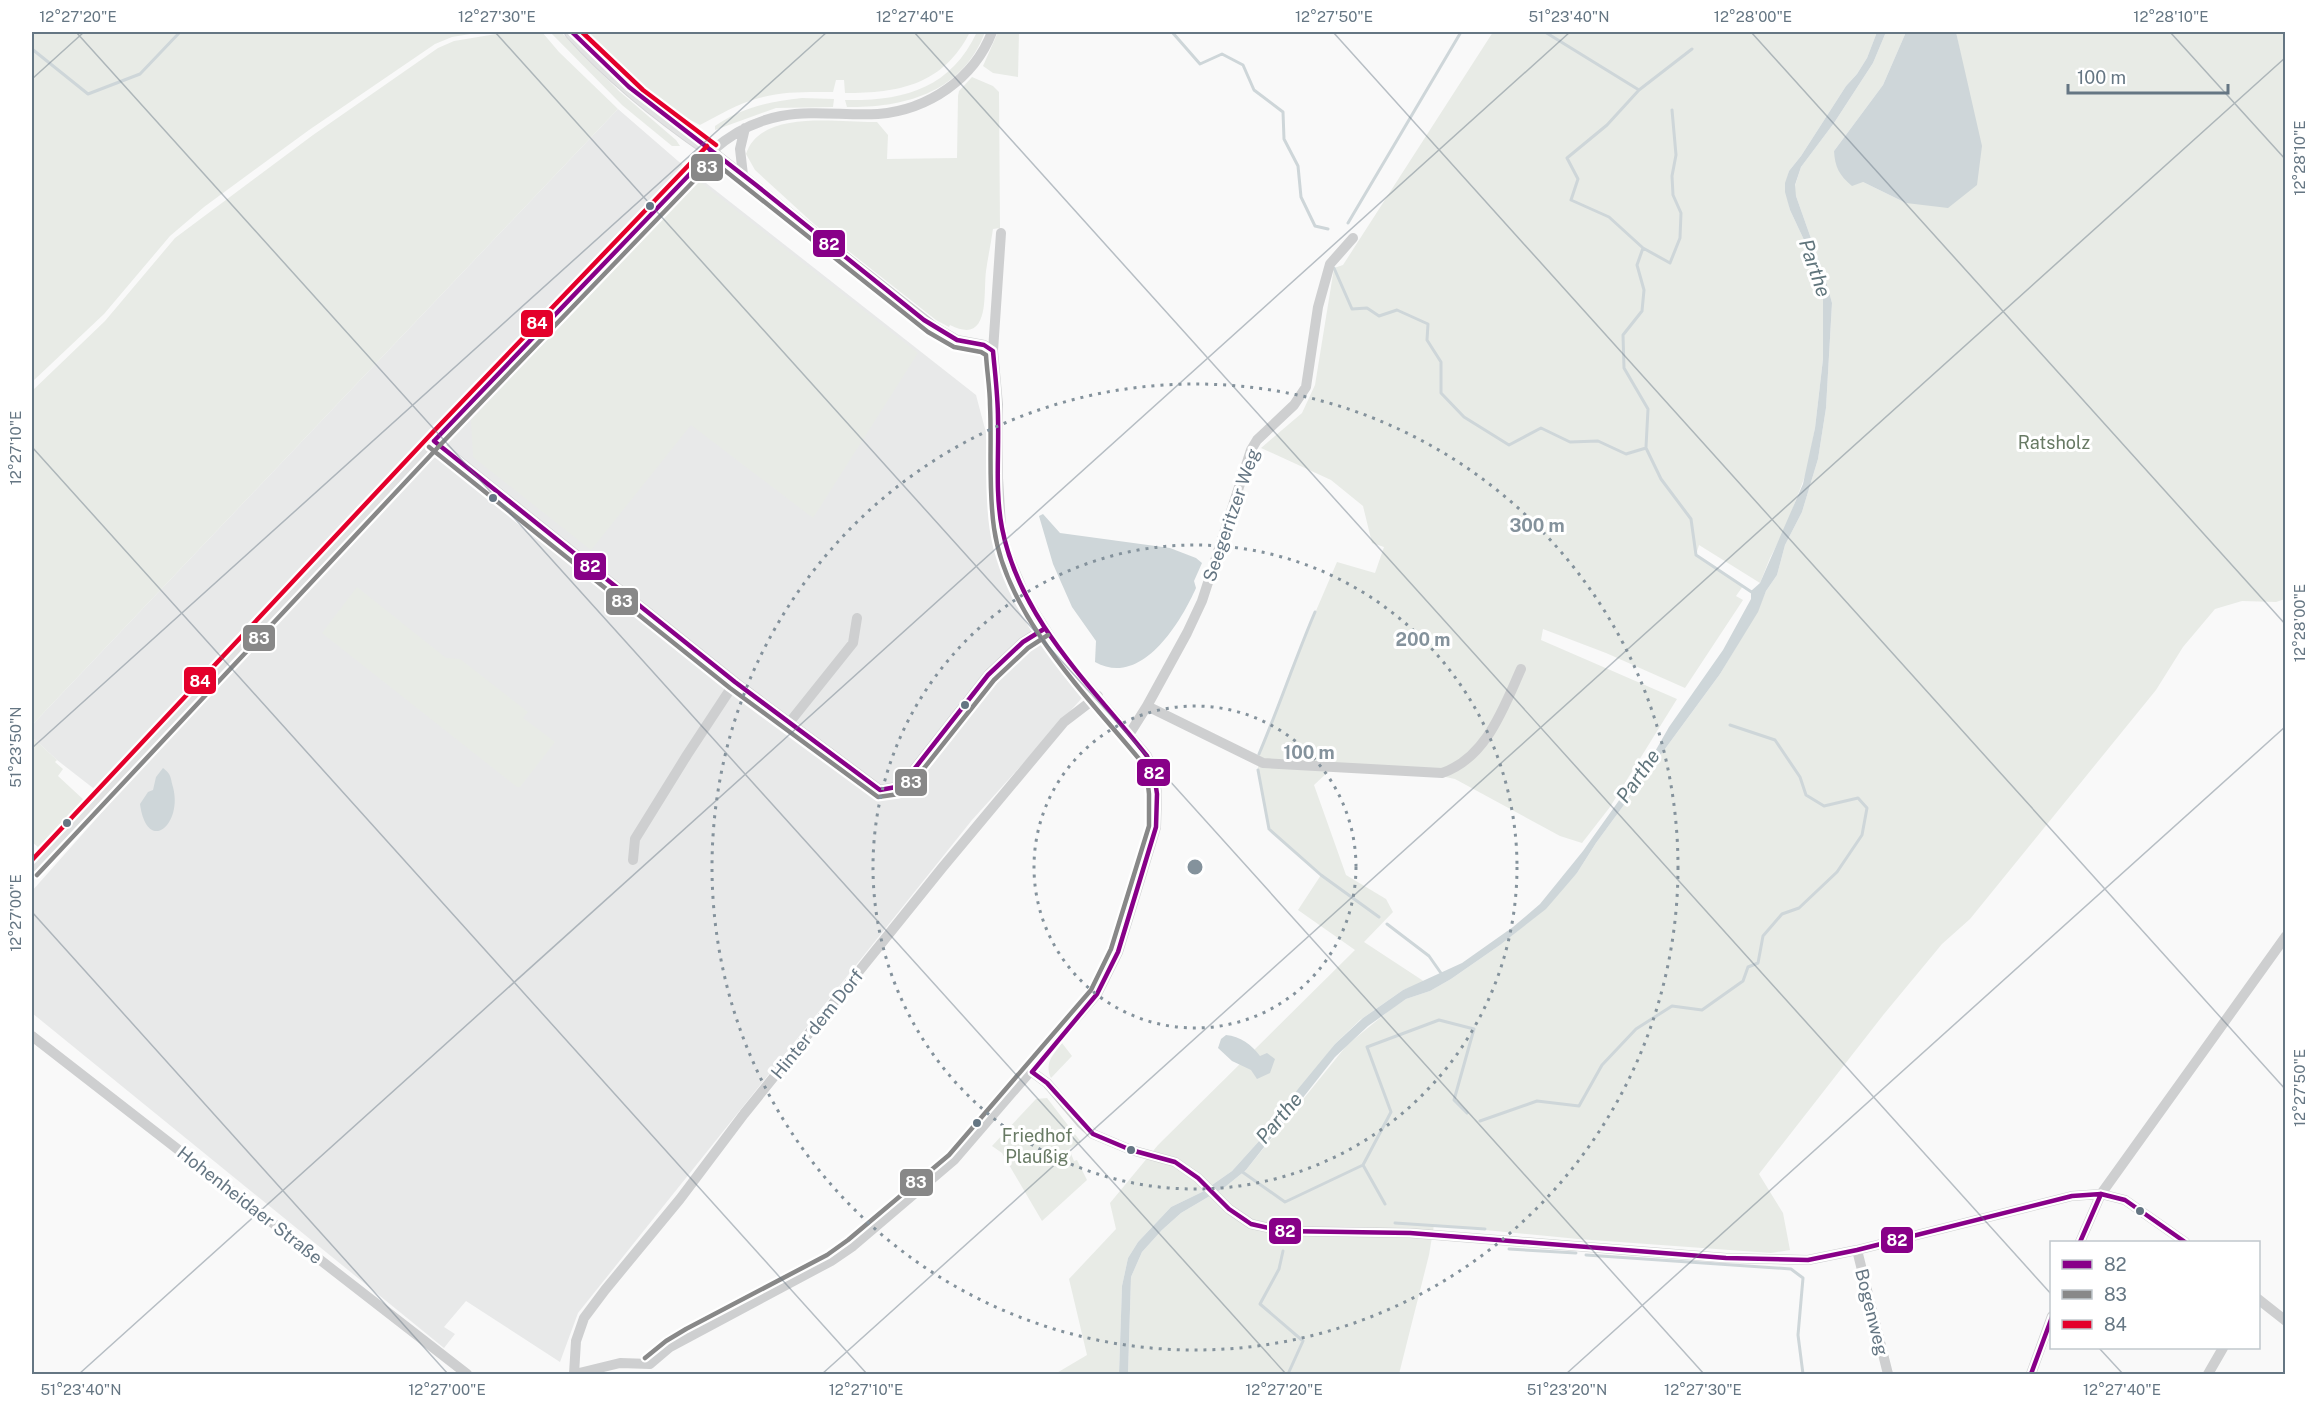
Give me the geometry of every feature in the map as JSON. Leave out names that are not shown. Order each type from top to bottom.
[{"type":"main road","points":[[32,870],[434,441],[712,151],[653,109],[623,84],[572,32]]},
{"type":"street","points":[[992,32],[980,55],[962,77],[947,90],[922,104],[878,114],[799,113],[779,116],[745,128],[730,136],[712,151],[933,326],[957,340],[984,345],[993,351]]},
{"type":"street","points":[[743,175],[740,149],[745,128]]},
{"type":"street","points":[[574,1374],[620,1364],[649,1369],[670,1347],[831,1261],[853,1246],[954,1160],[1097,994],[1118,952],[1156,827],[1157,794],[1154,774],[1147,756],[1130,733],[1061,654],[1044,629],[1027,600],[1007,553],[1001,527],[998,405],[993,351],[1001,233]]},
{"type":"street","name":"Seegeritzer Weg","points":[[1130,733],[1147,706],[1202,602],[1251,450],[1257,440],[1294,405],[1306,387],[1318,307],[1330,264],[1353,238]]},
{"type":"street","points":[[434,441],[735,682],[880,790],[896,787],[912,772],[988,675],[1023,642],[1044,629]]},
{"type":"street","points":[[789,723],[852,643],[857,618]]},
{"type":"street","points":[[1147,706],[1263,763],[1442,773],[1458,768],[1486,740],[1521,669]]},
{"type":"street","points":[[633,860],[635,839],[735,682]]},
{"type":"street","name":"Hinter dem Dorf","points":[[574,1374],[576,1341],[584,1318],[605,1290],[680,1199],[751,1105],[942,868],[1064,722],[1098,696]]},
{"type":"street","points":[[2080,1241],[2101,1194],[2286,936]]},
{"type":"street","name":"Hohenheidaer Straße","points":[[32,1035],[467,1374]]},
{"type":"street","points":[[1032,1072],[1047,1083],[1093,1134],[1131,1150],[1175,1162],[1198,1178],[1251,1224],[1282,1231],[1410,1233],[1726,1258],[1808,1260],[1857,1250],[2072,1196],[2101,1194],[2125,1200],[2184,1241]]},
{"type":"street","name":"Bogenweg","points":[[1857,1250],[1888,1374]]},
{"type":"street","points":[[2260,1300],[2286,1321]]},
{"type":"street","points":[[2031,1374],[2050,1322]]},
{"type":"street","points":[[2208,1374],[2222,1349]]},
{"type":"shaded area","points":[[618,109],[678,161],[976,395],[998,478],[1001,527],[1027,600],[1091,688],[972,820],[578,1313],[560,1362],[466,1301],[444,1327],[455,1334],[444,1348],[32,1013],[32,891],[111,802],[57,760],[32,737],[32,725]]},
{"type":"green space","points":[[32,32],[482,32],[452,37],[435,44],[309,130],[204,207],[170,236],[104,314],[32,382]]},
{"type":"green space","points":[[508,32],[542,32],[559,52],[618,109],[32,725],[32,391],[105,321],[175,238],[313,135],[438,48],[454,41]]},
{"type":"green space","points":[[550,32],[561,32],[619,91],[680,146],[672,146],[622,105]]},
{"type":"green space","points":[[583,32],[970,32],[947,64],[933,75],[901,88],[845,93],[844,80],[836,80],[833,92],[796,92],[751,100],[700,125],[652,95]]},
{"type":"green space","points":[[977,32],[985,32],[975,52],[962,69],[947,82],[930,92],[910,100],[890,104],[847,107],[845,100],[867,100],[906,94],[939,79],[966,51]]},
{"type":"green space","points":[[998,32],[1019,32],[1018,77],[993,73],[983,66]]},
{"type":"green space","points":[[1493,32],[1877,32],[1867,58],[1789,171],[1785,186],[1790,210],[1804,240],[1823,299],[1823,359],[1815,428],[1807,471],[1784,531],[1760,583],[1699,545],[1696,555],[1743,586],[1736,596],[1743,600],[1685,688],[1606,653],[1543,629],[1541,640],[1677,699],[1610,807],[1582,843],[1560,836],[1455,779],[1441,776],[1330,770],[1314,785],[1346,875],[1386,899],[1393,912],[1364,942],[1425,982],[1403,990],[1360,1020],[1335,1044],[1283,1111],[1266,1126],[1260,1140],[1232,1171],[1202,1192],[1171,1207],[1138,1242],[1128,1258],[1122,1286],[1119,1374],[1055,1374],[1087,1355],[1069,1279],[1116,1229],[1110,1203],[1158,1145],[1355,950],[1298,910],[1321,875],[1269,829],[1258,770],[1259,754],[1276,714],[1290,671],[1337,562],[1375,573],[1384,547],[1372,543],[1363,506],[1331,480],[1261,448],[1302,413],[1315,385],[1334,268],[1343,265]]},
{"type":"green space","name":"Ratsholz","points":[[1886,32],[1906,32],[1883,85],[1834,151],[1863,182],[1906,203],[1963,67],[1956,32],[2285,32],[2285,599],[2276,602],[2242,601],[2215,609],[2183,647],[2156,690],[1970,919],[1942,944],[1884,1014],[1759,1174],[1783,1213],[1790,1250],[1771,1253],[1578,1239],[1434,1225],[1429,1255],[1399,1374],[1128,1374],[1131,1277],[1142,1252],[1181,1213],[1225,1187],[1246,1170],[1347,1045],[1391,1009],[1406,999],[1430,991],[1451,979],[1539,914],[1577,873],[1596,843],[1720,674],[1757,612],[1766,591],[1777,575],[1785,545],[1802,512],[1818,459],[1826,408],[1832,303],[1794,189],[1801,167],[1834,123],[1873,63]]},
{"type":"green space","points":[[972,77],[993,86],[999,92],[1000,228],[993,229],[986,271],[984,304],[979,323],[972,329],[963,330],[950,325],[949,327],[936,320],[814,224],[755,170],[746,154],[754,139],[768,130],[784,124],[823,120],[877,122],[888,135],[887,159],[957,158],[958,96],[959,91]]},
{"type":"green space","points":[[802,98],[834,99],[833,107],[776,108],[715,130],[715,126],[735,114],[768,103]]},
{"type":"green space","points":[[699,181],[918,353],[813,518],[691,425],[591,550],[473,457],[471,420]]},
{"type":"green space","points":[[357,587],[446,658],[460,659],[528,712],[523,718],[555,742],[520,787],[517,787],[322,633]]},
{"type":"green space","points":[[32,737],[57,760],[55,762],[63,769],[58,776],[85,801],[45,844],[38,847],[32,842]]},
{"type":"green space","points":[[1062,1043],[1072,1056],[1051,1078],[1049,1063]]},
{"type":"green space","name":"Friedhof Plaußig","points":[[1047,1098],[1081,1142],[1069,1149],[1087,1180],[1042,1221],[1002,1153],[992,1146],[1036,1099]]},
{"type":"water","name":"Parthe","points":[[1877,32],[1886,32],[1873,63],[1834,123],[1801,167],[1795,185],[1796,196],[1832,303],[1826,408],[1818,459],[1802,512],[1785,545],[1777,575],[1766,591],[1758,612],[1720,674],[1596,843],[1577,873],[1546,909],[1451,979],[1430,991],[1406,999],[1368,1026],[1335,1057],[1246,1170],[1225,1187],[1181,1213],[1142,1252],[1131,1277],[1128,1374],[1119,1374],[1122,1286],[1128,1258],[1138,1242],[1171,1207],[1202,1192],[1232,1171],[1260,1140],[1266,1126],[1283,1111],[1335,1044],[1363,1018],[1403,990],[1462,963],[1513,927],[1540,904],[1583,851],[1643,764],[1653,755],[1669,727],[1723,650],[1751,599],[1751,591],[1760,583],[1803,484],[1815,428],[1823,359],[1823,299],[1804,240],[1790,210],[1785,183],[1789,171],[1867,58]]},
{"type":"water","points":[[1906,32],[1956,32],[1982,146],[1977,185],[1948,208],[1906,203],[1863,182],[1852,186],[1838,170],[1835,162],[1834,151],[1883,85]]},
{"type":"water","points":[[1043,514],[1060,533],[1170,548],[1196,558],[1202,563],[1194,581],[1196,588],[1180,618],[1157,648],[1143,660],[1128,666],[1112,668],[1095,662],[1096,641],[1072,607],[1053,564],[1039,516]]},
{"type":"water","points":[[163,768],[170,776],[175,801],[169,823],[163,829],[156,831],[150,828],[144,819],[140,804],[148,792],[153,790],[156,777]]},
{"type":"water","points":[[1226,1035],[1245,1042],[1260,1056],[1267,1053],[1275,1059],[1270,1073],[1257,1079],[1251,1070],[1232,1061],[1218,1048],[1221,1039]]},
{"type":"waterway","points":[[32,49],[88,94],[140,74],[180,32]]},
{"type":"waterway","points":[[1172,32],[1200,64],[1222,54],[1243,65],[1254,90],[1283,112],[1284,139],[1298,166],[1301,197],[1315,226],[1328,229]]},
{"type":"waterway","points":[[1348,223],[1461,32]]},
{"type":"waterway","points":[[1545,32],[1639,90]]},
{"type":"waterway","points":[[1646,447],[1648,409],[1624,368],[1623,335],[1642,311],[1644,290],[1637,265],[1643,248],[1609,217],[1571,200],[1578,179],[1567,158],[1607,125],[1639,90],[1692,49]]},
{"type":"waterway","points":[[1643,248],[1670,263],[1680,238],[1681,213],[1673,195],[1672,176],[1676,155],[1672,110]]},
{"type":"waterway","points":[[1334,268],[1352,309],[1367,308],[1379,316],[1397,310],[1428,324],[1427,340],[1441,362],[1441,393],[1464,417],[1509,445],[1541,428],[1570,442],[1598,441],[1626,454],[1646,448],[1661,479],[1691,519],[1696,555],[1753,593]]},
{"type":"waterway","points":[[1259,754],[1315,612]]},
{"type":"waterway","points":[[1480,1121],[1537,1101],[1579,1106],[1602,1065],[1636,1029],[1672,1006],[1702,1010],[1743,981],[1748,967],[1758,963],[1763,936],[1782,914],[1799,908],[1837,872],[1862,835],[1867,808],[1858,798],[1824,806],[1806,795],[1800,777],[1775,740],[1730,725]]},
{"type":"waterway","points":[[1258,770],[1269,829],[1321,875],[1379,917]]},
{"type":"waterway","points":[[1387,924],[1429,956],[1443,976]]},
{"type":"waterway","points":[[1241,1171],[1285,1202],[1363,1165],[1391,1112],[1367,1047],[1439,1020],[1474,1029],[1454,1100],[1467,1113]]},
{"type":"waterway","points":[[1363,1165],[1385,1204]]},
{"type":"waterway","points":[[1395,1223],[1485,1229]]},
{"type":"waterway","points":[[1509,1249],[1576,1253]]},
{"type":"waterway","points":[[1283,1251],[1279,1269],[1260,1304],[1303,1341],[1288,1374]]},
{"type":"waterway","points":[[1586,1255],[1791,1269],[1803,1278],[1798,1335],[1803,1374]]},
{"type":"transit line","name":"82","points":[[572,32],[629,87],[756,185],[924,320],[957,340],[984,345],[993,351],[998,410],[999,501],[1002,528],[1011,561],[1024,592],[1060,650],[1147,756],[1154,774],[1157,794],[1156,827],[1118,952],[1097,994],[1032,1072]]},
{"type":"transit line","name":"84","points":[[582,32],[643,90],[716,145]]},
{"type":"transit line","name":"84","points":[[32,860],[433,432],[707,146]]},
{"type":"transit line","name":"82","points":[[434,441],[712,151]]},
{"type":"transit line","name":"83","points":[[37,875],[443,442],[713,161],[928,332],[954,347],[986,355],[990,399],[992,513],[1002,560],[1014,592],[1051,652],[1140,760],[1147,776],[1149,826],[1111,949],[1091,990],[949,1155],[827,1255],[686,1329],[645,1358]]},
{"type":"transit line","name":"82","points":[[434,441],[735,682],[880,790],[896,787],[912,772],[988,675],[1023,642],[1044,629]]},
{"type":"transit line","name":"83","points":[[429,447],[730,688],[878,797],[899,794],[917,777],[994,680],[1028,648],[1048,635]]},
{"type":"transit line","name":"82","points":[[1032,1072],[1047,1083],[1093,1134],[1131,1150],[1175,1162],[1198,1178],[1229,1209],[1251,1224],[1282,1231],[1410,1233],[1726,1258],[1808,1260],[1857,1250],[2072,1196],[2101,1194],[2125,1200],[2184,1241]]},
{"type":"transit line","name":"82","points":[[2080,1241],[2101,1194]]},
{"type":"transit line","name":"82","points":[[2031,1374],[2050,1322]]}]
